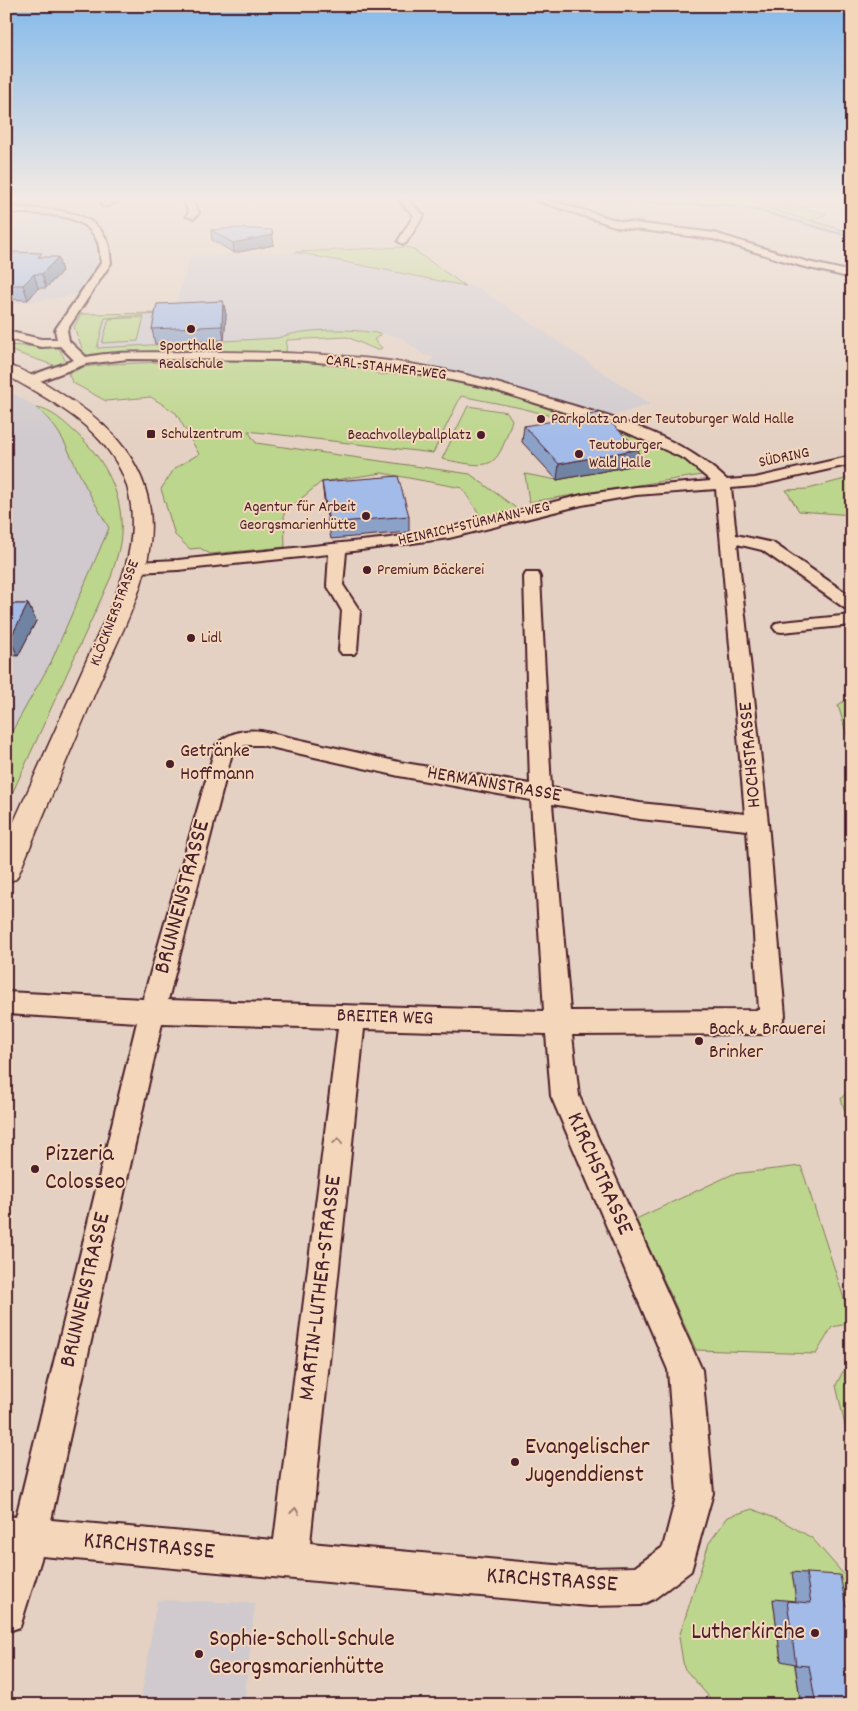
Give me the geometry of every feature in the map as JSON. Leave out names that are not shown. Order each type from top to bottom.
[{"type":"main road","name":"KLÖCKNERSTRASSE","points":[[6,369],[84,416],[110,440],[121,456],[137,489],[141,530],[135,566],[114,622],[6,871]]},
{"type":"street","points":[[83,361],[64,342],[61,330],[95,280]]},
{"type":"street","points":[[6,334],[41,343],[64,342]]},
{"type":"street","name":"CARL-STAHMER-WEG","points":[[28,381],[83,361],[130,357],[239,355],[332,360],[447,375],[480,382],[636,431],[698,461],[710,470],[723,484]]},
{"type":"street","name":"SÜDRING","points":[[723,484],[792,475],[852,460]]},
{"type":"street","name":"HOCHSTRASSE","points":[[723,484],[757,823],[772,1016],[764,1022]]},
{"type":"street","name":"HEINRICH-STÜRMANN-WEG","points":[[135,566],[178,565],[390,543],[449,532],[592,498],[636,491],[723,484]]},
{"type":"street","points":[[728,538],[767,546],[852,605]]},
{"type":"street","points":[[338,548],[335,585],[351,611],[348,650]]},
{"type":"street","name":"KIRCHSTRASSE","points":[[17,1535],[589,1587],[641,1586],[678,1558],[694,1492],[685,1370],[565,1096],[541,793],[532,577]]},
{"type":"street","points":[[782,627],[852,620]]},
{"type":"street","name":"HERMANNSTRASSE","points":[[234,740],[252,737],[261,738],[399,769],[640,811],[757,823]]},
{"type":"street","name":"BRUNNENSTRASSE","points":[[6,1612],[17,1535],[152,1011],[223,750],[234,740]]},
{"type":"street","name":"BREITER WEG","points":[[6,1003],[152,1011],[558,1023],[764,1022]]},
{"type":"street","name":"MARTIN-LUTHER-STRASSE","points":[[290,1559],[352,1017]]},
{"type":"shaded area","points":[[6,280],[87,280],[78,295],[6,305]]},
{"type":"shaded area","points":[[183,280],[437,280],[479,288],[650,404],[607,418],[425,368],[434,357],[424,355],[401,337],[365,330],[292,333],[278,338],[97,348],[105,318],[172,313]]},
{"type":"shaded area","points":[[6,389],[37,408],[50,420],[67,443],[79,474],[109,528],[51,662],[6,742]]},
{"type":"shaded area","name":"Sophie-Scholl-Schule Georgsmarienhütte","points":[[157,1600],[255,1603],[244,1705],[140,1705]]},
{"type":"green space","points":[[434,280],[456,280],[465,286]]},
{"type":"green space","points":[[172,313],[105,318],[97,348],[278,338],[301,332],[343,330],[381,334],[374,340],[382,348],[377,350],[347,337],[287,340],[286,353],[85,356],[74,327],[81,314]]},
{"type":"green space","points":[[144,317],[138,341],[102,343],[109,319]]},
{"type":"green space","points":[[6,345],[59,348],[66,362],[56,366],[6,349]]},
{"type":"green space","points":[[250,359],[363,366],[380,375],[402,373],[471,384],[618,429],[689,463],[702,475],[529,502],[525,474],[557,480],[598,428],[521,408],[461,396],[433,453],[248,431],[256,443],[470,474],[520,511],[482,518],[462,488],[382,473],[321,482],[284,513],[285,547],[210,554],[200,548],[190,549],[175,535],[161,489],[175,468],[199,454],[176,413],[151,397],[106,401],[73,383],[68,374],[84,367],[111,364]]},
{"type":"green space","name":"Beachvolleyballplatz","points":[[468,406],[507,412],[512,420],[496,457],[482,465],[442,459]]},
{"type":"green space","points":[[37,408],[53,414],[67,425],[96,454],[104,466],[116,492],[121,520],[121,535],[111,577],[6,807],[6,742],[51,662],[109,528],[62,438]]},
{"type":"green space","points":[[852,477],[852,515],[799,511],[786,490],[808,489]]},
{"type":"green space","points":[[852,696],[852,752],[838,705]]},
{"type":"green space","points":[[852,1085],[852,1132],[841,1099]]},
{"type":"green space","points":[[801,1166],[852,1323],[832,1327],[816,1354],[696,1350],[636,1219],[733,1174]]},
{"type":"green space","points":[[852,1354],[852,1457],[836,1385]]},
{"type":"green space","points":[[752,1509],[782,1521],[812,1538],[852,1584],[852,1606],[773,1600],[781,1660],[794,1662],[801,1705],[716,1705],[684,1668],[679,1637],[709,1543],[728,1517]]},
{"type":"building","points":[[6,280],[28,280],[23,285],[6,285]]},
{"type":"building","points":[[223,301],[222,326],[152,329],[157,304]]},
{"type":"building","points":[[600,413],[639,449],[559,464],[524,426]]},
{"type":"building","points":[[398,476],[409,516],[329,523],[322,482]]},
{"type":"building","points":[[6,604],[28,604],[10,639],[6,639]]},
{"type":"building","name":"Lutherkirche","points":[[806,1573],[840,1575],[846,1606],[852,1606],[852,1705],[816,1705],[809,1666],[796,1665],[787,1601],[811,1603]]},
{"type":"place","name":"Sporthalle Realschule","points":[[191,329]]},
{"type":"place","name":"Parkplatz an der Teutoburger Wald Halle","points":[[541,419]]},
{"type":"place","name":"Schulzentrum","points":[[151,434]]},
{"type":"place","name":"Beachvolleyballplatz","points":[[481,435]]},
{"type":"place","name":"Teutoburger Wald Halle","points":[[579,454]]},
{"type":"place","name":"Agentur für Arbeit Georgsmarienhütte","points":[[366,516]]},
{"type":"place","name":"Premium Bäckerei","points":[[367,570]]},
{"type":"place","name":"Lidl","points":[[191,638]]},
{"type":"place","name":"Getränke Hoffmann","points":[[170,764]]},
{"type":"place","name":"Back & Brauerei Brinker","points":[[699,1041]]},
{"type":"place","name":"Pizzeria Colosseo","points":[[35,1169]]},
{"type":"place","name":"Evangelischer Jugenddienst","points":[[515,1462]]},
{"type":"place","name":"Lutherkirche","points":[[815,1633]]},
{"type":"place","name":"Sophie-Scholl-Schule Georgsmarienhütte","points":[[199,1654]]}]
